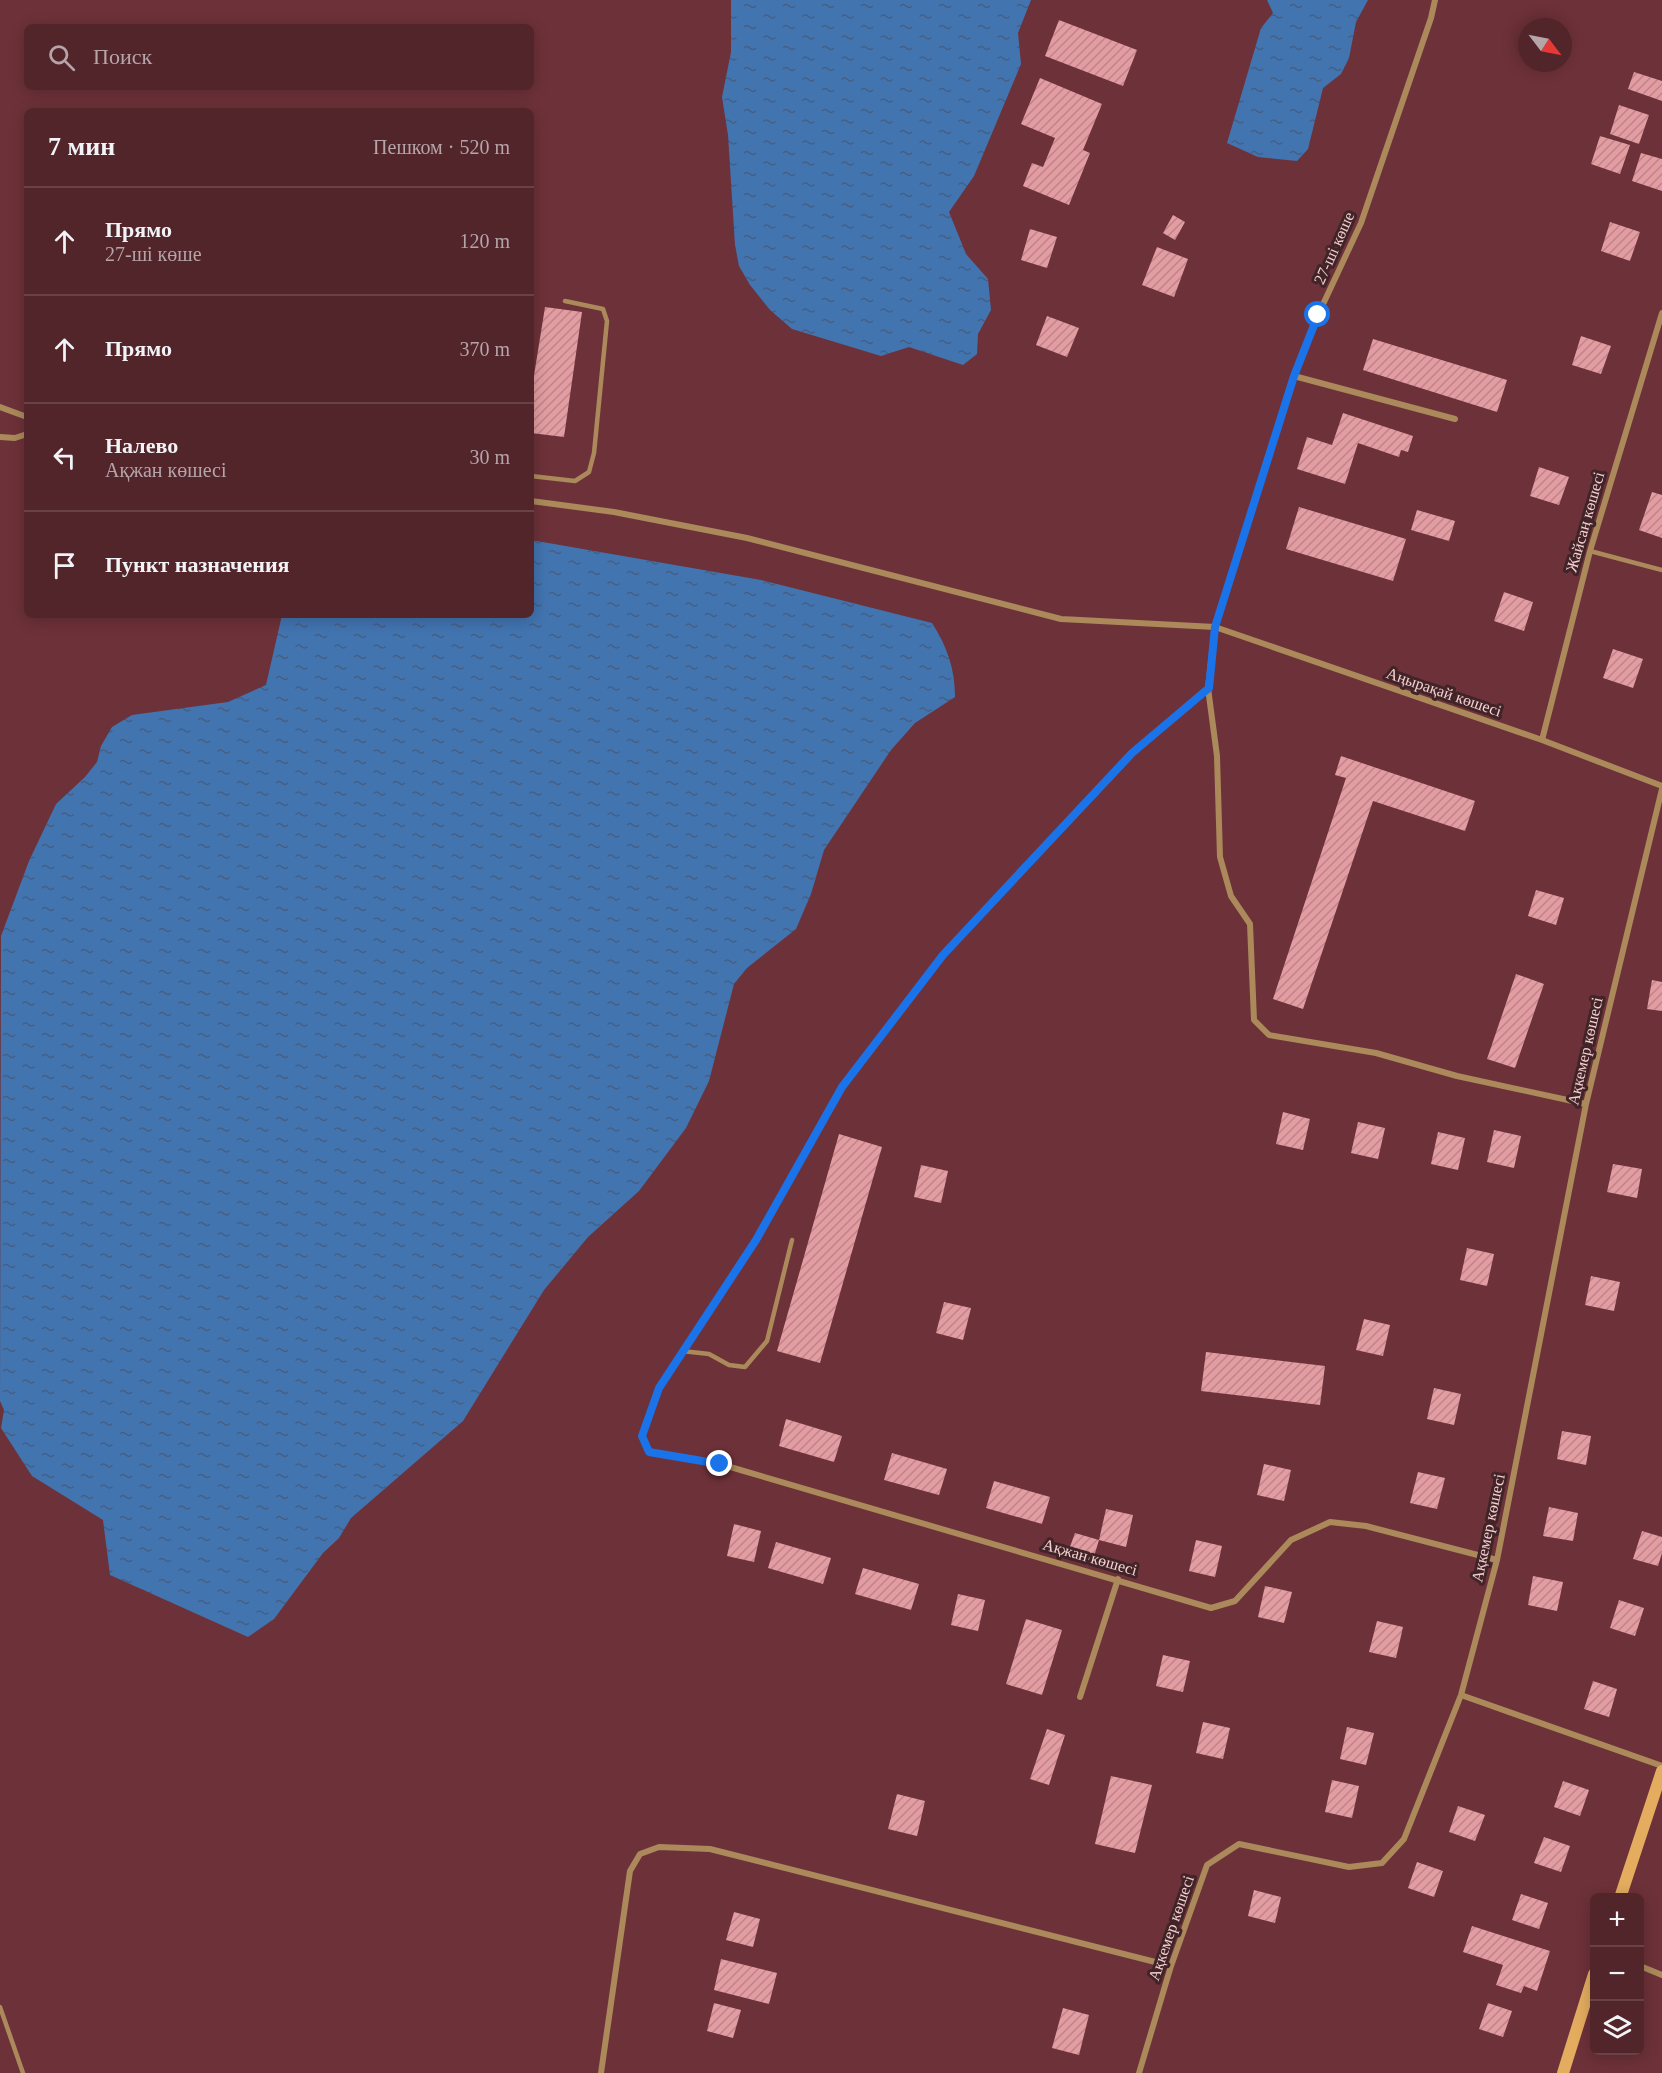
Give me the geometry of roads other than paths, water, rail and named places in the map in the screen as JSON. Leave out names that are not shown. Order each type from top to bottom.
[{"type":"street","name":"27-ші көше","points":[[1435,0],[1431,18],[1361,223],[1318,315],[1294,376],[1215,627],[1209,688],[1217,756],[1220,857],[1231,896],[1250,924],[1254,1020],[1260,1029],[1269,1035],[1376,1053],[1457,1076],[1586,1104]]},
{"type":"street","name":"Жайсаң көшесі","points":[[1542,740],[1590,551],[1662,313]]},
{"type":"street","points":[[1294,376],[1455,419]]},
{"type":"street","points":[[0,407],[24,416]]},
{"type":"street","points":[[0,437],[15,438],[24,435]]},
{"type":"street","name":"Аңырақай көшесі","points":[[534,501],[614,512],[747,538],[1061,619],[1215,627],[1542,740],[1662,787]]},
{"type":"street","points":[[682,1351],[756,1240],[842,1087],[943,955],[1132,753],[1209,688]]},
{"type":"street","name":"Ақкемер көшесі","points":[[1139,2073],[1171,1966],[1207,1865],[1239,1844],[1349,1867],[1382,1863],[1404,1839],[1461,1695],[1497,1560],[1586,1104],[1662,787]]},
{"type":"street","name":"Ақжан көшесі","points":[[682,1351],[659,1388],[642,1436],[649,1452],[720,1464],[1211,1608],[1235,1601],[1291,1540],[1330,1522],[1366,1526],[1497,1560]]},
{"type":"street","points":[[1080,1697],[1118,1579]]},
{"type":"street","points":[[1461,1695],[1662,1766]]},
{"type":"street","points":[[1622,1893],[1662,1771]]},
{"type":"street","points":[[602,2073],[630,1871],[640,1854],[659,1847],[710,1849],[1171,1966]]},
{"type":"street","points":[[1644,1968],[1662,1975]]},
{"type":"street","points":[[1563,2073],[1590,1987]]},
{"type":"lane","points":[[534,476],[575,481],[589,472],[594,453],[607,321],[603,309],[565,301]]},
{"type":"lane","points":[[1590,551],[1662,570]]},
{"type":"lane","points":[[682,1351],[709,1354],[729,1365],[745,1366],[753,1359],[767,1341],[792,1240]]},
{"type":"lane","points":[[0,2007],[23,2073]]},
{"type":"water","points":[[731,0],[1031,0],[1018,33],[1021,64],[974,176],[949,212],[966,254],[988,279],[991,310],[978,334],[977,354],[963,365],[909,347],[881,356],[792,329],[770,310],[750,285],[739,266],[735,245],[728,135],[722,97],[731,52]]},
{"type":"water","points":[[1267,0],[1368,0],[1356,22],[1349,58],[1341,74],[1323,88],[1308,149],[1297,161],[1258,157],[1227,143],[1261,28],[1273,13]]},
{"type":"water","points":[[534,541],[761,580],[932,623],[949,658],[954,677],[955,697],[915,723],[891,750],[824,850],[811,894],[796,929],[747,968],[734,984],[709,1081],[686,1128],[639,1191],[588,1237],[544,1290],[463,1421],[351,1518],[339,1538],[323,1553],[274,1619],[248,1637],[110,1575],[103,1520],[32,1476],[1,1428],[4,1410],[0,1401],[1,936],[29,861],[56,804],[85,777],[97,762],[101,746],[112,727],[132,715],[228,702],[266,685],[281,618],[534,618]]}]
